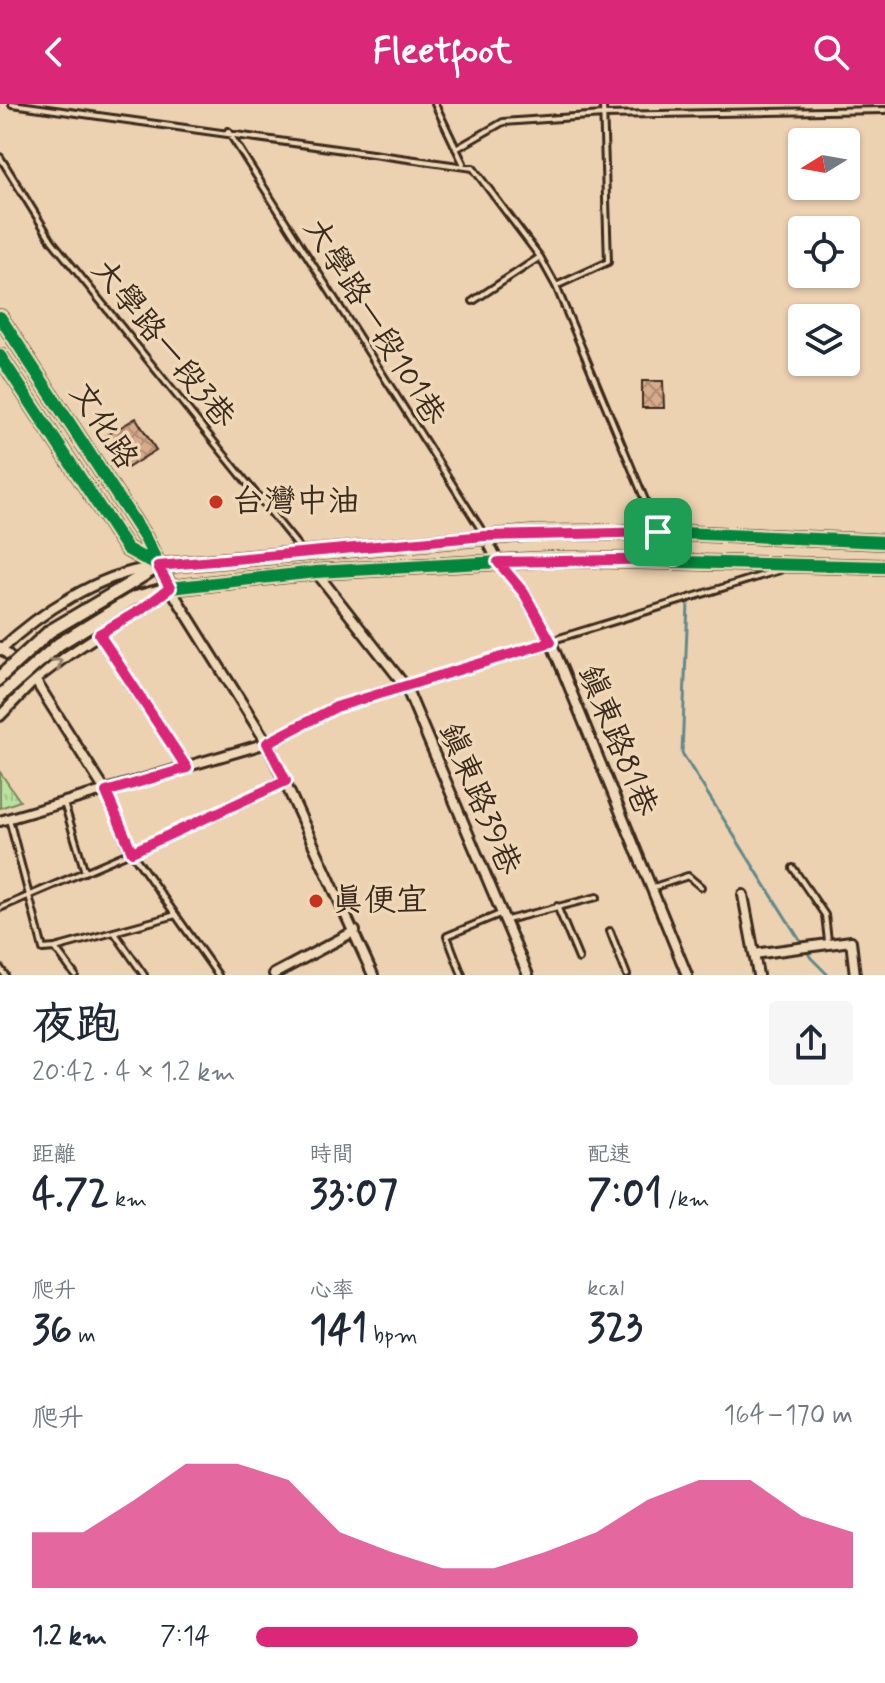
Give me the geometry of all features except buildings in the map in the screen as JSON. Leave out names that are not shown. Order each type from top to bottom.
[{"type":"main road","name":"文化路","points":[[0,317],[145,538],[170,588]]},
{"type":"main road","name":"文化路","points":[[0,356],[127,549],[158,566]]},
{"type":"main road","points":[[158,566],[485,536],[658,532],[885,542]]},
{"type":"main road","points":[[170,588],[316,572],[498,562],[677,559],[885,567]]},
{"type":"street","name":"鎮東路81巷","points":[[485,536],[498,562],[524,593],[551,642],[687,975]]},
{"type":"street","points":[[0,677],[50,631],[158,566]]},
{"type":"street","points":[[106,792],[35,680],[1,648],[76,596],[118,575],[158,566]]},
{"type":"street","name":"鎮東路39巷","points":[[316,572],[406,687],[528,975]]},
{"type":"street","points":[[0,696],[59,644],[134,598],[170,588]]},
{"type":"street","points":[[0,716],[35,680],[170,588]]},
{"type":"street","name":"文化路","points":[[170,588],[267,743],[373,975]]},
{"type":"street","points":[[99,634],[187,768]]},
{"type":"street","points":[[5,820],[267,743]]},
{"type":"street","points":[[743,895],[758,975]]},
{"type":"street","points":[[274,974],[355,931]]},
{"type":"street","points":[[754,954],[828,941],[851,941],[855,975]]},
{"type":"lane","points":[[12,104],[463,163],[473,168],[540,257],[556,286],[658,532],[671,545],[677,559]]},
{"type":"lane","points":[[435,104],[463,163]]},
{"type":"lane","points":[[556,286],[608,262],[603,104]]},
{"type":"lane","points":[[456,149],[503,122],[603,115],[885,110]]},
{"type":"lane","name":"大學路一段101巷","points":[[228,131],[485,536]]},
{"type":"lane","name":"大學路一段3巷","points":[[0,157],[52,241],[302,551]]},
{"type":"lane","points":[[473,301],[540,257]]},
{"type":"lane","points":[[267,743],[336,707],[802,563]]},
{"type":"lane","points":[[0,908],[286,781]]},
{"type":"lane","points":[[106,792],[132,852],[218,975]]},
{"type":"lane","points":[[64,803],[85,872]]},
{"type":"lane","points":[[5,820],[32,895],[43,949],[176,915]]},
{"type":"lane","points":[[793,868],[825,915],[828,941]]},
{"type":"lane","points":[[651,888],[688,876],[701,887]]},
{"type":"lane","points":[[462,975],[447,936],[503,917],[597,897]]},
{"type":"lane","points":[[557,906],[579,959]]},
{"type":"lane","points":[[610,931],[627,975]]},
{"type":"lane","points":[[114,932],[144,975]]},
{"type":"lane","points":[[55,948],[75,975]]},
{"type":"lane","points":[[0,968],[5,975]]},
{"type":"green space","points":[[0,772],[20,801],[0,808]]},
{"type":"waterway","points":[[688,603],[682,753],[811,958],[828,975]]},
{"type":"cycle path","points":[[0,317],[145,538],[170,588],[316,572],[557,559],[885,567]]},
{"type":"cycle path","points":[[0,356],[127,549],[158,566]]},
{"type":"cycle path","points":[[158,566],[537,533],[658,532],[885,542]]},
{"type":"place","name":"台灣中油","points":[[216,502]]},
{"type":"place","name":"真便宜","points":[[316,901]]},
{"type":"route","points":[[658,532],[671,545],[677,559],[498,562],[524,593],[551,642],[336,707],[267,743],[286,781],[132,852],[125,843],[106,792],[187,768],[99,634],[170,588],[158,566],[485,536],[658,532]]}]
